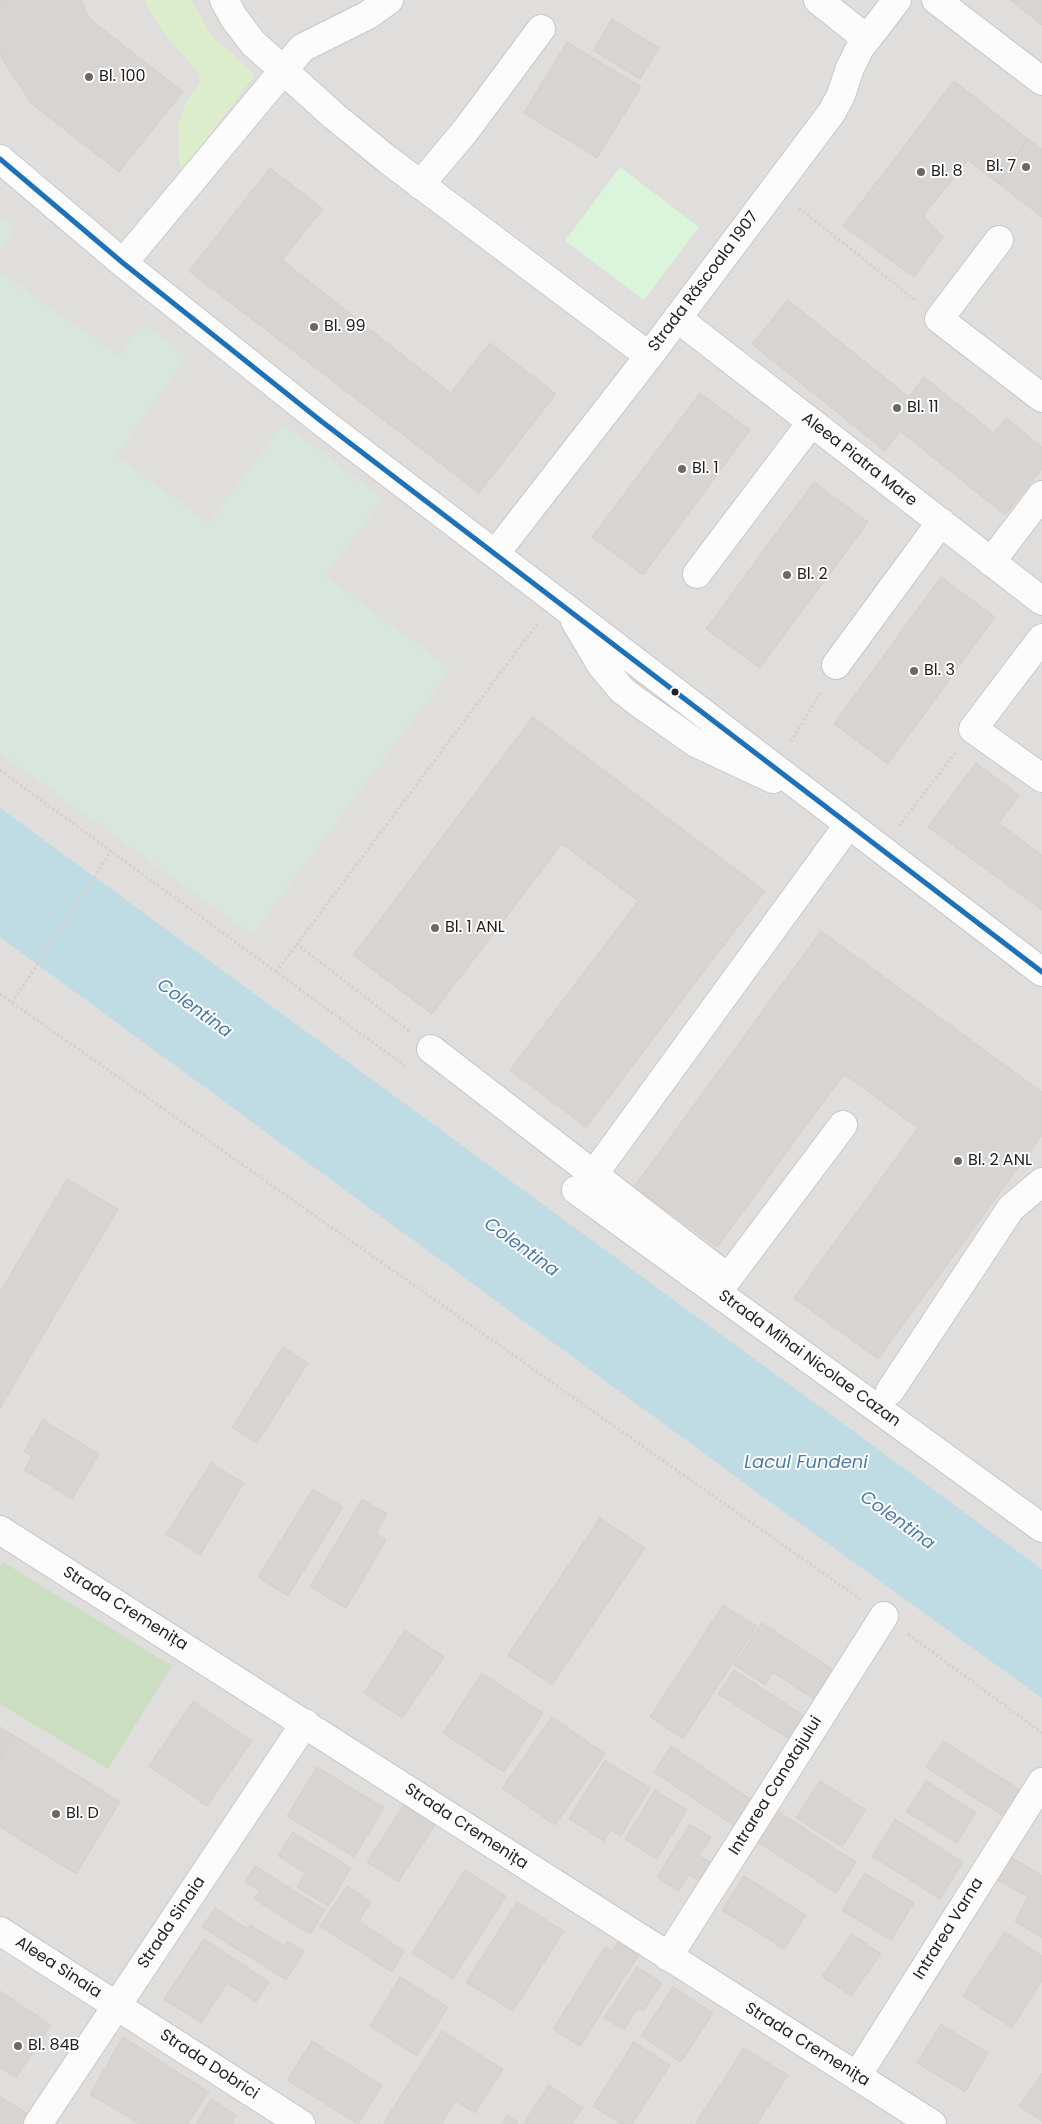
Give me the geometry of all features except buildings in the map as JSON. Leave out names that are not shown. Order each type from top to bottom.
[{"type":"street","points":[[224,0],[243,30],[283,71],[334,116],[420,184],[649,356]]},
{"type":"street","points":[[123,263],[302,48],[368,15],[389,0]]},
{"type":"street","points":[[818,0],[867,39]]},
{"type":"street","name":"Strada Răscoala 1907","points":[[495,554],[649,356],[832,112],[841,95],[853,62],[867,39],[897,0]]},
{"type":"street","points":[[936,0],[1042,81]]},
{"type":"street","points":[[420,184],[466,130],[542,29]]},
{"type":"street","points":[[0,159],[123,263],[321,421],[1042,972]]},
{"type":"street","points":[[999,240],[939,320],[1042,398]]},
{"type":"street","name":"Aleea Piatra Mare","points":[[677,318],[1042,601]]},
{"type":"street","points":[[697,574],[811,423]]},
{"type":"street","points":[[991,562],[1042,495]]},
{"type":"street","points":[[836,665],[941,522]]},
{"type":"street","points":[[558,602],[572,617],[601,665],[622,690],[639,703],[696,743],[746,767],[805,790]]},
{"type":"street","points":[[1042,638],[973,729],[1042,778]]},
{"type":"street","points":[[585,1182],[849,824]]},
{"type":"street","points":[[431,1049],[585,1182],[728,1278],[843,1125]]},
{"type":"street","name":"Strada Mihai Nicolae Cazan","points":[[585,1182],[1042,1528]]},
{"type":"street","points":[[890,1391],[1011,1208],[1042,1182]]},
{"type":"street","name":"Strada Cremenița","points":[[0,1530],[932,2124]]},
{"type":"street","name":"Intrarea Canotajului","points":[[668,1957],[884,1616]]},
{"type":"street","name":"Strada Sinaia","points":[[38,2124],[305,1723]]},
{"type":"street","name":"Intrarea Varna","points":[[857,2076],[1042,1782]]},
{"type":"street","name":"Aleea Sinaia","points":[[0,1931],[117,2006]]},
{"type":"street","name":"Strada Dobrici","points":[[117,2006],[301,2124]]},
{"type":"path","points":[[774,189],[939,320]]},
{"type":"path","points":[[276,972],[558,602]]},
{"type":"path","points":[[776,768],[836,665]]},
{"type":"path","points":[[881,849],[973,729]]},
{"type":"path","points":[[0,770],[410,1070]]},
{"type":"path","points":[[12,1003],[112,851]]},
{"type":"path","points":[[297,944],[431,1049]]},
{"type":"path","points":[[0,994],[884,1616],[1042,1733]]},
{"type":"shaded area","points":[[0,0],[1042,0],[1042,1569],[787,1384],[1042,1696],[1042,2124],[0,2124]]},
{"type":"shaded area","points":[[466,130],[571,199],[580,208],[560,237],[644,300],[619,333],[541,259],[430,174]]},
{"type":"shaded area","points":[[0,217],[16,228],[0,251]]},
{"type":"shaded area","points":[[0,272],[119,356],[142,324],[187,356],[116,456],[209,523],[283,424],[383,498],[325,576],[451,669],[252,935],[0,753]]},
{"type":"green space","points":[[145,0],[191,0],[213,37],[255,75],[180,174],[178,124],[186,102],[200,83],[199,73],[169,40],[151,13]]},
{"type":"green space","points":[[620,167],[699,227],[644,300],[565,241]]},
{"type":"green space","points":[[3,1562],[172,1666],[108,1769],[0,1704],[0,1567]]},
{"type":"water","name":"Lacul Fundeni","points":[[0,808],[1042,1569],[1042,1698],[780,1509],[0,937]]},
{"type":"transit line","points":[[0,159],[123,263],[321,421],[1042,972]]},
{"type":"place","name":"Bl. 100","points":[[89,77]]},
{"type":"place","name":"Bl. 7","points":[[1026,167]]},
{"type":"place","name":"Bl. 8","points":[[921,172]]},
{"type":"place","name":"Bl. 99","points":[[314,327]]},
{"type":"place","name":"Bl. 11","points":[[897,408]]},
{"type":"place","name":"Bl. 1","points":[[682,469]]},
{"type":"place","name":"Bl. 2","points":[[787,575]]},
{"type":"place","name":"Bl. 3","points":[[914,671]]},
{"type":"place","name":"Bl. 1 ANL","points":[[435,928]]},
{"type":"place","name":"Bl. 2 ANL","points":[[958,1161]]},
{"type":"place","name":"Bl. D","points":[[56,1814]]},
{"type":"place","name":"Bl. 84B","points":[[18,2046]]},
{"type":"water label","name":"Colentina","points":[[194,1009]]},
{"type":"water label","name":"Colentina","points":[[521,1248]]},
{"type":"water label","name":"Colentina","points":[[897,1521]]}]
